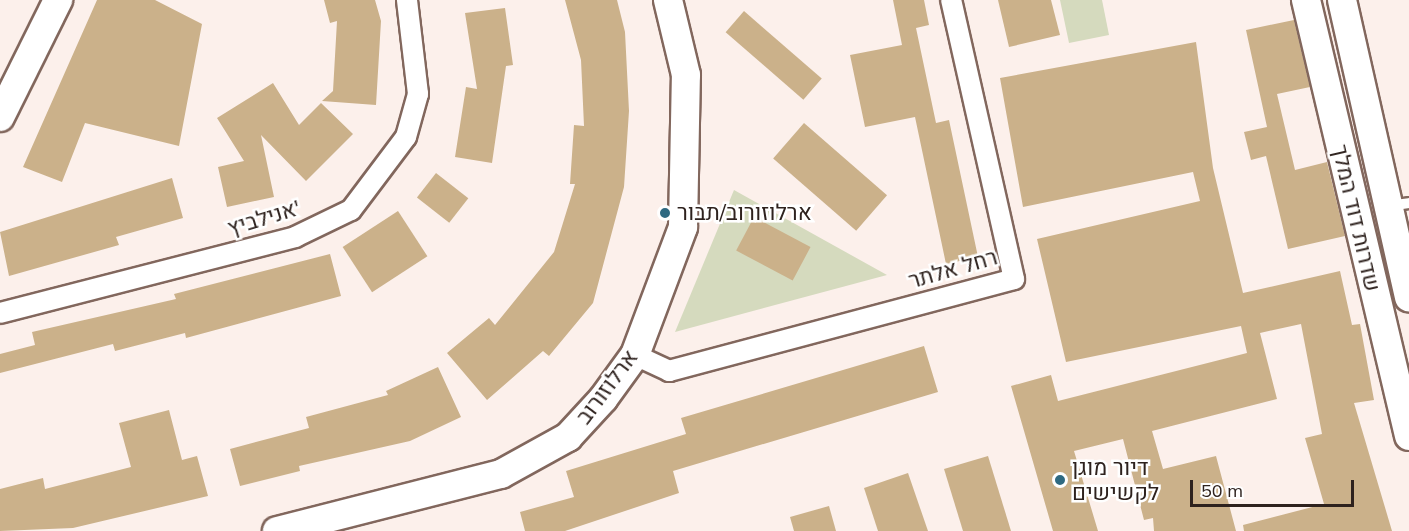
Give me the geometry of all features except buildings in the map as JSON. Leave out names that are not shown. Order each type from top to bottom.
[{"type":"street","points":[[0,117],[58,0]]},
{"type":"street","name":"אנילביץ'","points":[[0,312],[296,237],[351,210],[406,137],[418,94],[407,0]]},
{"type":"street","name":"ארלוזורוב","points":[[277,531],[316,526],[501,474],[568,437],[635,355],[683,227],[686,75],[668,0]]},
{"type":"street","name":"רחל אלתר","points":[[635,355],[669,371],[1014,279],[951,0]]},
{"type":"street","name":"שדרות דוד המלך","points":[[1342,0],[1397,205],[1409,298]]},
{"type":"street","name":"שדרות דוד המלך","points":[[1309,7],[1409,436]]},
{"type":"green space","points":[[1060,0],[1102,0],[1109,35],[1069,43]]},
{"type":"green space","points":[[734,190],[887,275],[675,332]]},
{"type":"place","name":"ארלוזורוב/תבור","points":[[665,213]]},
{"type":"place","name":"דיור מוגן לקשישים","points":[[1060,480]]}]
